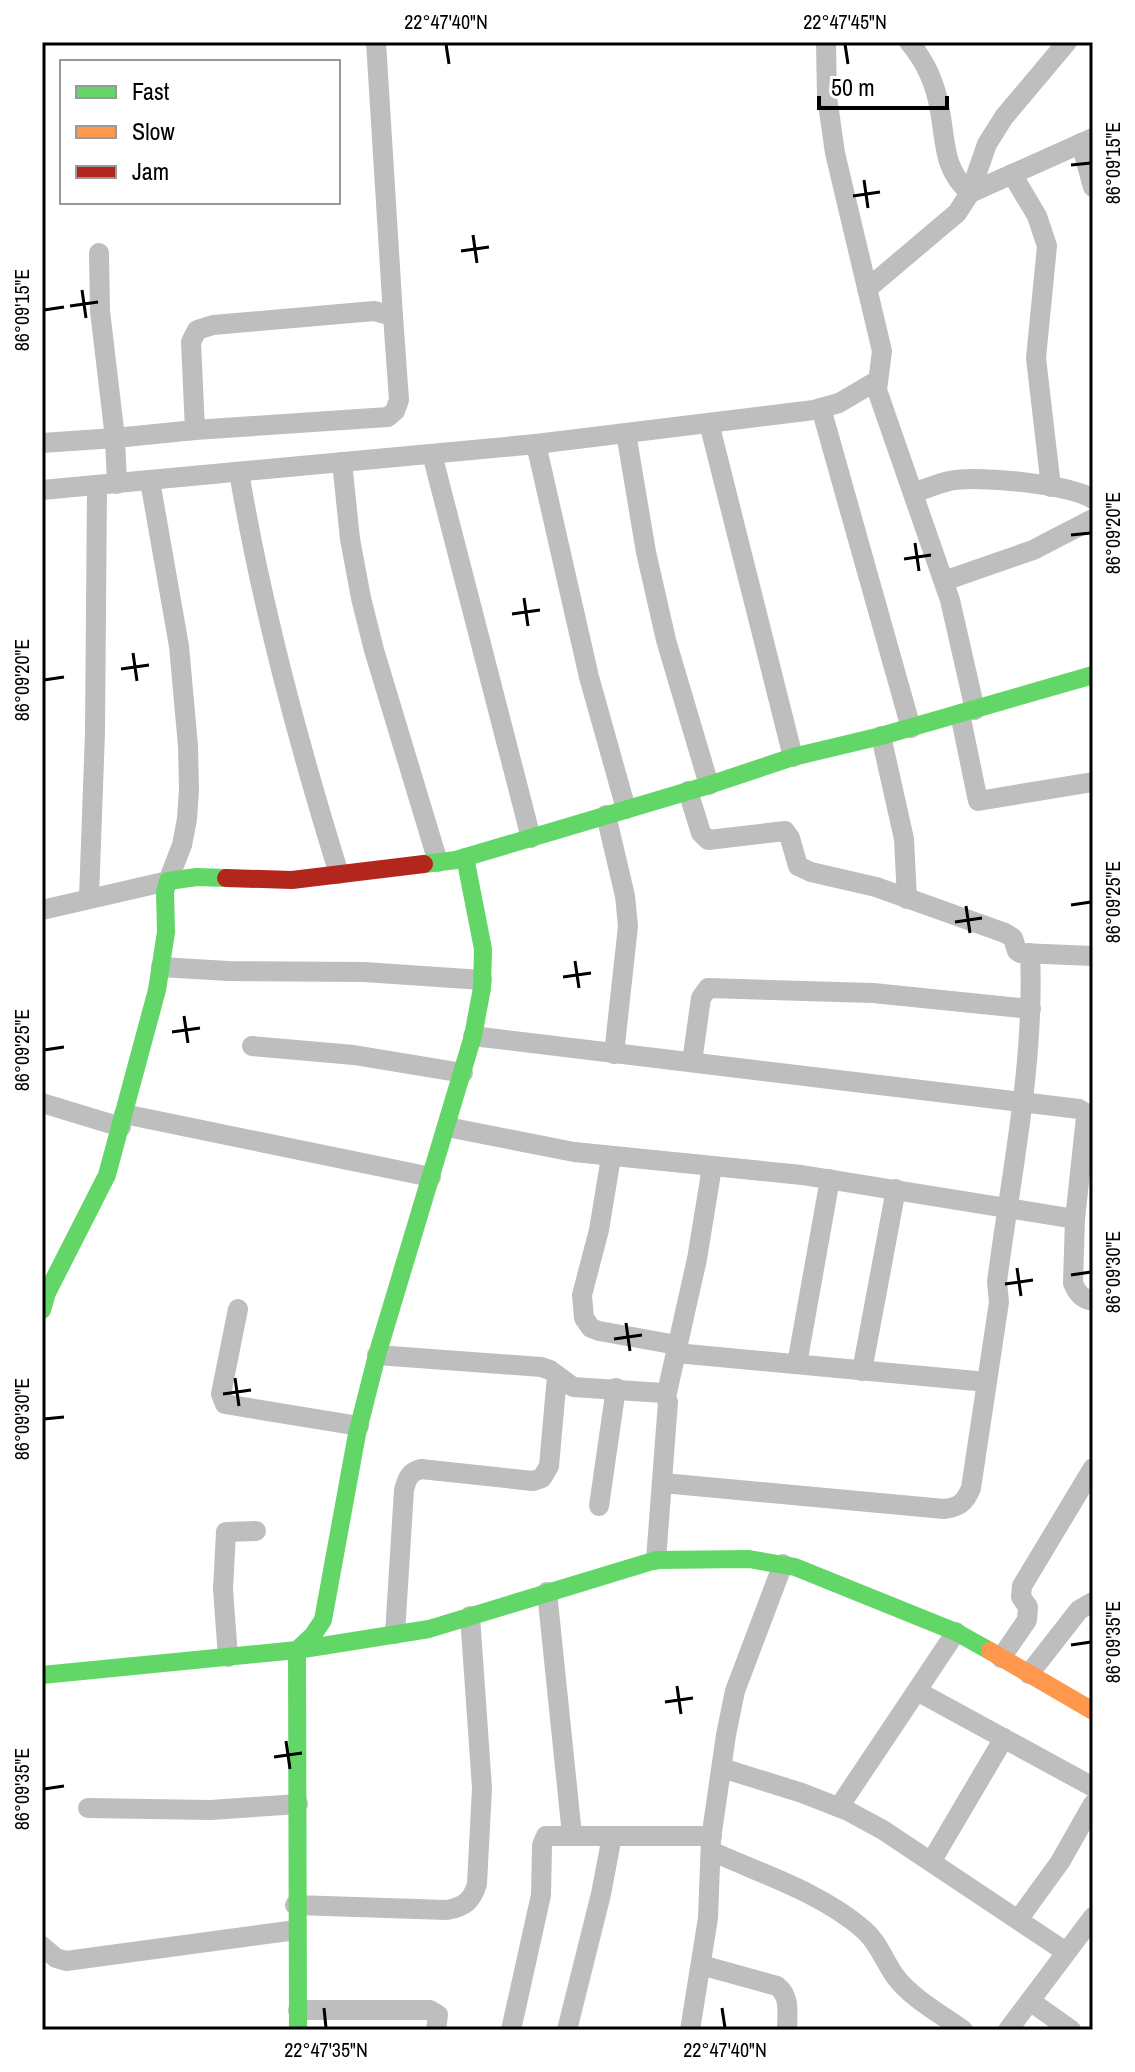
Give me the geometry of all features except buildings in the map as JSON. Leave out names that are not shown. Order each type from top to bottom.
[{"type":"street","points":[[42,443],[388,417],[395,411],[399,400],[376,42]]},
{"type":"street","points":[[826,42],[827,97],[835,153],[882,351],[879,398],[944,581],[967,712],[978,801],[1093,782]]},
{"type":"street","points":[[909,42],[928,69],[936,91],[949,167],[958,182],[970,193]]},
{"type":"street","points":[[867,289],[957,213],[970,193],[987,144],[1004,117],[1067,42]]},
{"type":"street","points":[[970,193],[1087,141],[1093,187]]},
{"type":"street","points":[[1012,174],[1037,216],[1047,246],[1036,358],[1051,487]]},
{"type":"street","points":[[89,898],[107,485],[115,438],[100,311],[99,253]]},
{"type":"street","points":[[195,430],[191,342],[197,330],[213,325],[374,311],[393,316]]},
{"type":"street","points":[[42,490],[536,444],[709,423],[821,408],[839,403],[878,380]]},
{"type":"street","points":[[821,408],[911,728]]},
{"type":"street","points":[[709,423],[793,757]]},
{"type":"street","points":[[626,433],[646,552],[666,640],[709,785]]},
{"type":"street","points":[[536,444],[589,677],[626,809]]},
{"type":"street","points":[[432,454],[531,838]]},
{"type":"street","points":[[342,462],[350,539],[361,598],[438,862]]},
{"type":"street","points":[[239,472],[270,632],[339,874]]},
{"type":"street","points":[[913,493],[964,479],[1071,489],[1093,499]]},
{"type":"street","points":[[42,1310],[47,1293],[107,1175],[150,1023],[166,932],[165,892],[182,845],[187,819],[188,746],[179,646],[150,481]]},
{"type":"street","points":[[944,581],[1033,550],[1093,519]]},
{"type":"street","points":[[42,910],[197,877],[292,880],[465,857],[793,757],[911,728],[1093,675]]},
{"type":"street","points":[[881,736],[904,839],[907,899]]},
{"type":"street","points":[[688,791],[701,833],[708,840],[785,831],[795,859],[803,869],[876,887],[1005,933],[1013,938],[1017,951],[1093,956]]},
{"type":"street","points":[[606,815],[625,896],[628,926],[614,1054]]},
{"type":"street","points":[[436,2030],[438,2015],[430,2010],[298,2020],[295,1905],[297,1650],[323,1620],[359,1426],[377,1355],[473,1036],[482,980],[483,949],[465,857]]},
{"type":"street","points":[[663,1483],[944,1509],[957,1507],[966,1500],[971,1488],[999,1302],[997,1282],[1023,1102],[1031,1009],[1030,953]]},
{"type":"street","points":[[161,967],[364,972],[482,980]]},
{"type":"street","points":[[692,1062],[701,998],[708,988],[873,993],[1031,1009]]},
{"type":"street","points":[[473,1036],[1079,1109],[1089,1106]]},
{"type":"street","points":[[252,1046],[354,1055],[463,1073]]},
{"type":"street","points":[[42,1103],[431,1177]]},
{"type":"street","points":[[1089,1106],[1075,1219],[1073,1283],[1077,1292],[1086,1300],[1093,1301]]},
{"type":"street","points":[[447,1127],[574,1152],[830,1179],[1075,1219]]},
{"type":"street","points":[[611,1157],[581,1309],[591,1328],[676,1349],[987,1382]]},
{"type":"street","points":[[656,1560],[666,1397],[697,1259],[712,1167]]},
{"type":"street","points":[[797,1364],[830,1179]]},
{"type":"street","points":[[862,1371],[896,1189]]},
{"type":"street","points":[[238,1309],[221,1394],[225,1404],[359,1426]]},
{"type":"street","points":[[377,1355],[541,1367],[573,1387],[658,1390],[666,1397]]},
{"type":"street","points":[[395,1634],[404,1490],[408,1478],[413,1471],[421,1469],[533,1481],[542,1478],[549,1466],[557,1376]]},
{"type":"street","points":[[599,1506],[616,1388]]},
{"type":"street","points":[[1001,1658],[1027,1620],[1028,1607],[1021,1597],[1022,1586],[1093,1468]]},
{"type":"street","points":[[228,1657],[223,1589],[226,1532],[256,1531]]},
{"type":"street","points":[[42,1675],[297,1650],[429,1629],[656,1560],[749,1559],[783,1564],[956,1632],[1093,1711]]},
{"type":"street","points":[[690,2030],[708,1918],[711,1844],[735,1691],[783,1564]]},
{"type":"street","points":[[547,1592],[572,1835]]},
{"type":"street","points":[[1029,1674],[1079,1610],[1093,1602]]},
{"type":"street","points":[[295,1905],[447,1910],[460,1908],[474,1894],[482,1788],[470,1616]]},
{"type":"street","points":[[839,1807],[956,1632]]},
{"type":"street","points":[[917,1691],[1093,1787]]},
{"type":"street","points":[[931,1862],[1004,1738]]},
{"type":"street","points":[[722,1768],[839,1807],[883,1830],[1066,1952]]},
{"type":"street","points":[[88,1808],[211,1810],[298,1804]]},
{"type":"street","points":[[1018,1920],[1060,1862],[1093,1804]]},
{"type":"street","points":[[511,2030],[541,1895],[543,1840],[550,1835],[612,1836],[711,1844],[804,1893],[867,1932],[896,1978],[963,2030]]},
{"type":"street","points":[[567,2030],[612,1836]]},
{"type":"street","points":[[42,1946],[56,1958],[66,1961],[296,1930]]},
{"type":"street","points":[[1008,2030],[1066,1952],[1089,1930]]},
{"type":"street","points":[[701,1965],[777,1986],[786,1995],[787,2030]]},
{"type":"street","points":[[1030,2001],[1071,2030]]},
{"type":"traffic: fast","points":[[424,864],[456,860],[793,757],[881,736],[1093,675]]},
{"type":"traffic: fast","points":[[298,2030],[297,1650],[323,1620],[357,1434],[377,1355],[473,1036],[482,988],[483,949],[465,857]]},
{"type":"traffic: fast","points":[[42,1310],[47,1293],[107,1175],[157,990],[166,932],[165,892],[168,881],[197,877],[226,878]]},
{"type":"traffic: fast","points":[[42,1675],[297,1650],[429,1629],[656,1560],[749,1559],[795,1567],[956,1632],[990,1651]]},
{"type":"traffic: slow","points":[[990,1651],[1093,1711]]},
{"type":"traffic: jam","points":[[226,878],[292,880],[424,864]]}]
